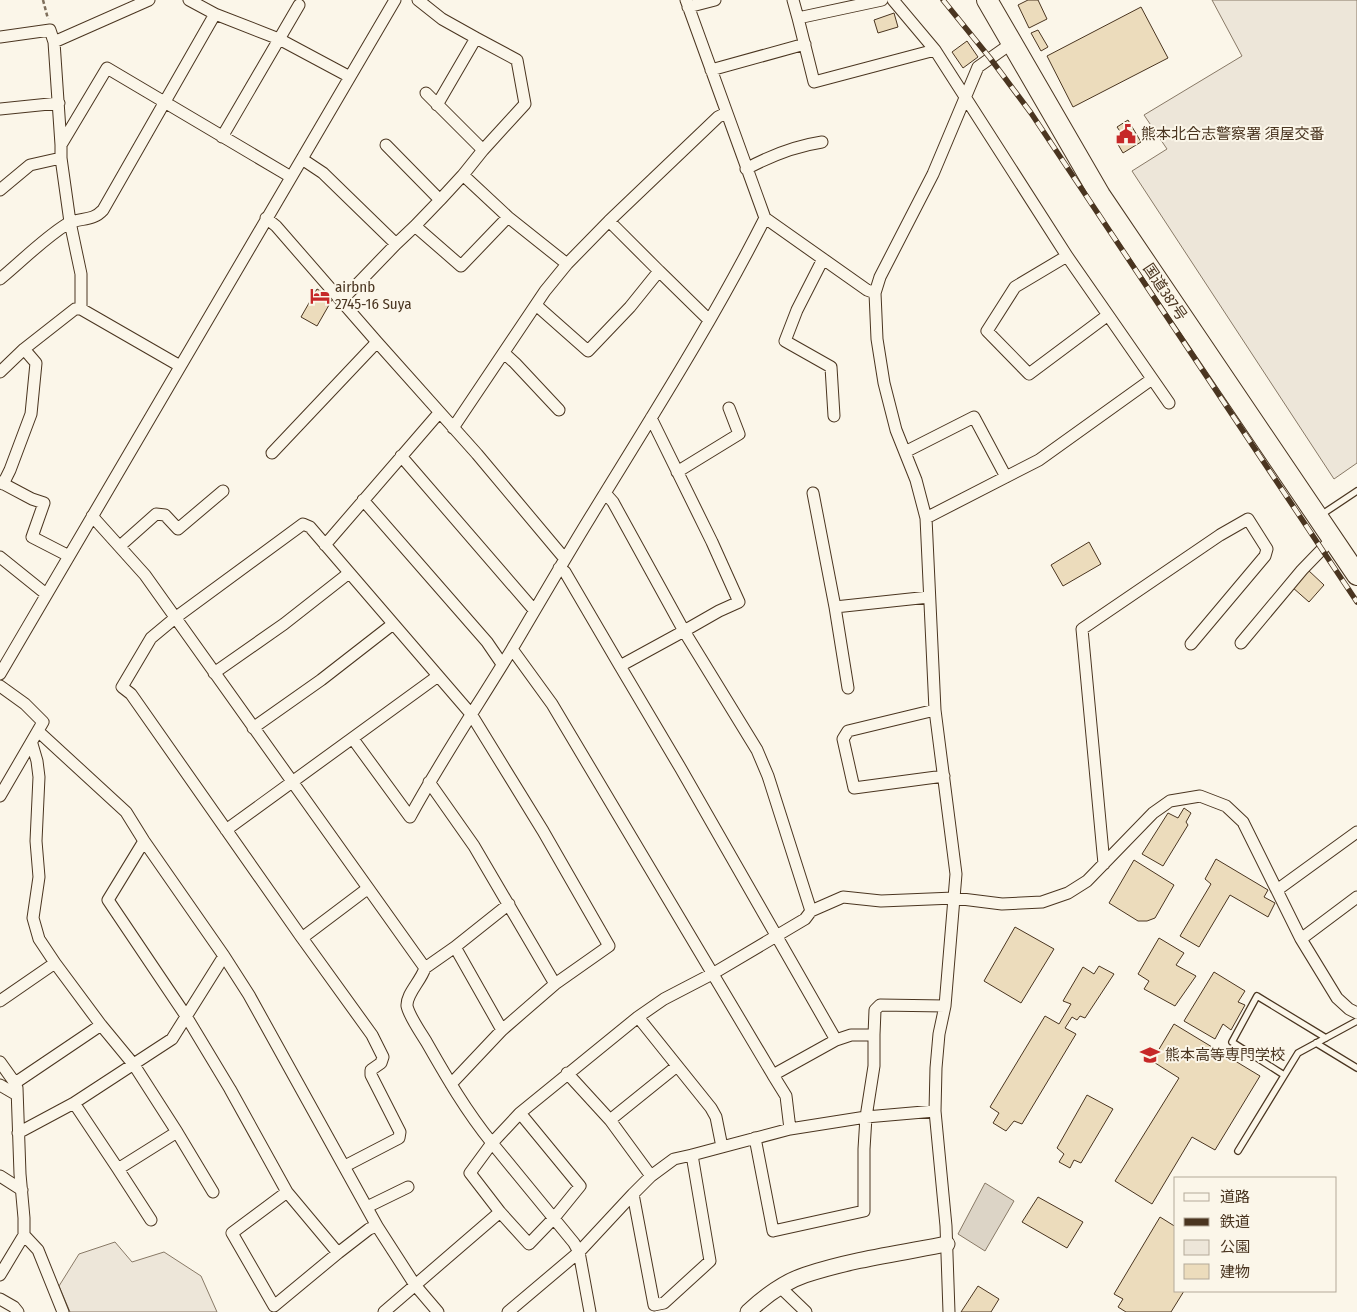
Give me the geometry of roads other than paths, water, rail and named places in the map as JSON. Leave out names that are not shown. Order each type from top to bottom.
[{"type":"highway","name":"国道387号","points":[[987,0],[1100,195],[1357,575]]},
{"type":"street","points":[[54,42],[149,0]]},
{"type":"street","points":[[189,0],[215,14],[279,39],[350,76]]},
{"type":"street","points":[[0,674],[395,0]]},
{"type":"street","points":[[342,300],[440,200],[524,104],[517,60],[442,19],[418,0]]},
{"type":"street","points":[[715,0],[687,3],[765,218],[867,290],[875,293]]},
{"type":"street","points":[[793,0],[814,82],[935,50]]},
{"type":"street","points":[[798,18],[882,0]]},
{"type":"street","points":[[893,0],[935,50],[1067,256],[1169,403]]},
{"type":"street","points":[[222,137],[299,5]]},
{"type":"street","points":[[0,279],[58,230],[70,222],[96,217],[103,210],[215,14]]},
{"type":"street","points":[[0,37],[50,30],[54,42],[62,158],[70,222],[81,274],[81,309]]},
{"type":"street","points":[[437,105],[476,38]]},
{"type":"street","points":[[949,1312],[947,1244],[935,1111],[939,1034],[945,1006],[956,874],[935,710],[926,518],[916,480],[896,430],[884,383],[877,339],[875,293],[880,277],[932,174],[978,67],[1012,43]]},
{"type":"street","points":[[711,70],[805,44]]},
{"type":"street","points":[[61,145],[107,68],[291,177]]},
{"type":"street","points":[[426,93],[482,150]]},
{"type":"street","points":[[0,109],[59,104]]},
{"type":"street","points":[[453,428],[536,305],[567,264],[718,117],[726,113]]},
{"type":"street","points":[[746,169],[768,157],[805,144],[822,142]]},
{"type":"street","points":[[386,146],[440,200]]},
{"type":"street","points":[[0,190],[30,165],[62,158]]},
{"type":"street","points":[[302,159],[323,173],[396,244]]},
{"type":"street","points":[[463,175],[508,217],[567,264]]},
{"type":"street","points":[[415,226],[460,266],[508,217]]},
{"type":"street","points":[[266,218],[276,226],[477,454],[562,563],[565,572],[681,769],[836,1040]]},
{"type":"street","points":[[353,739],[410,817],[429,782],[512,649],[734,278],[765,218]]},
{"type":"street","points":[[610,221],[709,320]]},
{"type":"street","points":[[1067,256],[1015,287],[987,331],[1029,374],[1108,315]]},
{"type":"street","points":[[823,259],[797,310],[785,340],[831,367],[834,416]]},
{"type":"street","points":[[536,305],[588,351],[630,307],[659,271]]},
{"type":"street","points":[[0,372],[24,349],[75,309],[81,309],[180,366]]},
{"type":"street","points":[[272,453],[377,342]]},
{"type":"street","points":[[24,349],[36,363],[31,414],[10,470],[1,483],[32,500],[44,503],[32,537],[69,556]]},
{"type":"street","points":[[504,353],[559,410]]},
{"type":"street","points":[[926,518],[1039,460],[1152,379]]},
{"type":"street","points":[[677,472],[739,434],[729,408]]},
{"type":"street","points":[[325,545],[439,412]]},
{"type":"street","points":[[905,452],[974,417],[1006,477]]},
{"type":"street","points":[[620,666],[739,602],[712,542],[651,418]]},
{"type":"street","points":[[401,456],[534,610]]},
{"type":"street","points":[[120,546],[156,514],[165,515],[178,529],[223,491]]},
{"type":"street","points":[[605,493],[613,502],[684,631],[757,750],[768,776],[811,912]]},
{"type":"street","points":[[813,493],[835,607],[848,688]]},
{"type":"street","points":[[363,500],[486,642],[502,664]]},
{"type":"street","points":[[92,516],[145,575],[425,968]]},
{"type":"street","points":[[1104,864],[1082,629],[1220,535],[1248,519],[1267,549],[1265,556],[1191,644]]},
{"type":"street","points":[[345,1166],[399,1138],[400,1132],[371,1075],[371,1070],[383,1057],[372,1035],[131,694],[122,687],[151,638],[175,618],[303,524],[310,527],[471,714],[543,831],[610,946],[555,984],[502,1030],[451,1084]]},
{"type":"street","points":[[1241,643],[1302,570],[1332,539]]},
{"type":"street","points":[[0,558],[46,594]]},
{"type":"street","points":[[214,673],[284,624],[350,573]]},
{"type":"street","points":[[835,607],[929,597]]},
{"type":"street","points":[[253,728],[321,680],[393,624]]},
{"type":"street","points":[[512,649],[552,704],[786,1096],[790,1129]]},
{"type":"street","points":[[226,830],[438,676]]},
{"type":"street","points":[[0,686],[25,704],[43,722],[39,732],[0,796]]},
{"type":"street","points":[[935,710],[848,731],[843,739],[854,788],[944,776]]},
{"type":"street","points":[[39,732],[126,812],[249,995],[377,1226],[415,1285],[438,1312]]},
{"type":"street","points":[[32,744],[39,777],[36,841],[39,877],[33,918],[39,939],[101,1025],[134,1065],[213,1192]]},
{"type":"street","points":[[429,782],[474,846],[555,984]]},
{"type":"street","points":[[520,1112],[580,1186],[554,1218],[529,1244],[500,1212],[470,1173],[492,1143],[520,1112],[638,1017],[664,999],[714,973],[805,919],[811,912],[843,897],[881,902],[954,898],[1002,904],[1042,902],[1068,893],[1087,881],[1153,813],[1170,801],[1200,796],[1226,806],[1243,822],[1301,940],[1337,998],[1349,1009],[1357,1013]]},
{"type":"street","points":[[1277,890],[1357,832]]},
{"type":"street","points":[[144,841],[108,900],[186,1016],[230,1089],[287,1192],[338,1253]]},
{"type":"street","points":[[302,938],[367,889]]},
{"type":"street","points":[[1301,940],[1357,897]]},
{"type":"street","points":[[509,904],[455,948],[425,968],[422,978],[409,995],[407,1006],[416,1025],[472,1119],[574,1243],[579,1252],[590,1312]]},
{"type":"street","points":[[455,948],[502,1030]]},
{"type":"street","points":[[18,1133],[74,1103],[172,1039],[224,956]]},
{"type":"street","points":[[0,1001],[55,963]]},
{"type":"street","points":[[755,1138],[773,1231],[864,1211],[864,1148],[866,1117],[874,1066],[875,1010],[880,1006],[945,1006]]},
{"type":"street","points":[[638,1017],[716,1117],[722,1147]]},
{"type":"street","points":[[16,1083],[101,1025]]},
{"type":"street","points":[[773,1075],[836,1040],[851,1035],[874,1035]]},
{"type":"street","points":[[0,1062],[16,1083],[24,1218],[24,1235],[0,1275]]},
{"type":"street","points":[[610,1120],[677,1066]]},
{"type":"street","points":[[568,1073],[610,1120],[650,1176]]},
{"type":"street","points":[[0,1085],[17,1095]]},
{"type":"street","points":[[74,1103],[151,1220]]},
{"type":"street","points":[[508,1312],[579,1252],[650,1176],[674,1159],[790,1129],[866,1117],[935,1111]]},
{"type":"street","points":[[118,1170],[177,1132]]},
{"type":"street","points":[[633,1194],[654,1305],[664,1304],[710,1261],[692,1155]]},
{"type":"street","points":[[0,1176],[22,1190]]},
{"type":"street","points":[[367,1207],[408,1187]]},
{"type":"street","points":[[287,1192],[232,1234],[274,1309],[338,1253],[369,1229],[377,1226]]},
{"type":"street","points":[[384,1312],[500,1212]]},
{"type":"street","points":[[24,1235],[38,1250],[63,1312]]},
{"type":"street","points":[[748,1312],[780,1287],[804,1276],[875,1257],[947,1244]]},
{"type":"street","points":[[780,1287],[806,1312]]},
{"type":"street","points":[[0,1299],[14,1307],[18,1312]]},
{"type":"lane","points":[[1317,517],[1357,491]]},
{"type":"lane","points":[[1284,1075],[1232,1042],[1257,996],[1326,1038]]},
{"type":"lane","points":[[1238,1151],[1298,1053],[1357,1021]]},
{"type":"lane","points":[[1316,1043],[1357,1068]]},
{"type":"railway","points":[[943,0],[1031,113],[1357,602]]},
{"type":"place","name":"熊本北合志警察署 須屋交番","points":[[1126,134]]},
{"type":"place","name":"airbnb 2745-16 Suya","points":[[320,296]]},
{"type":"place","name":"熊本高等専門学校","points":[[1150,1055]]}]
